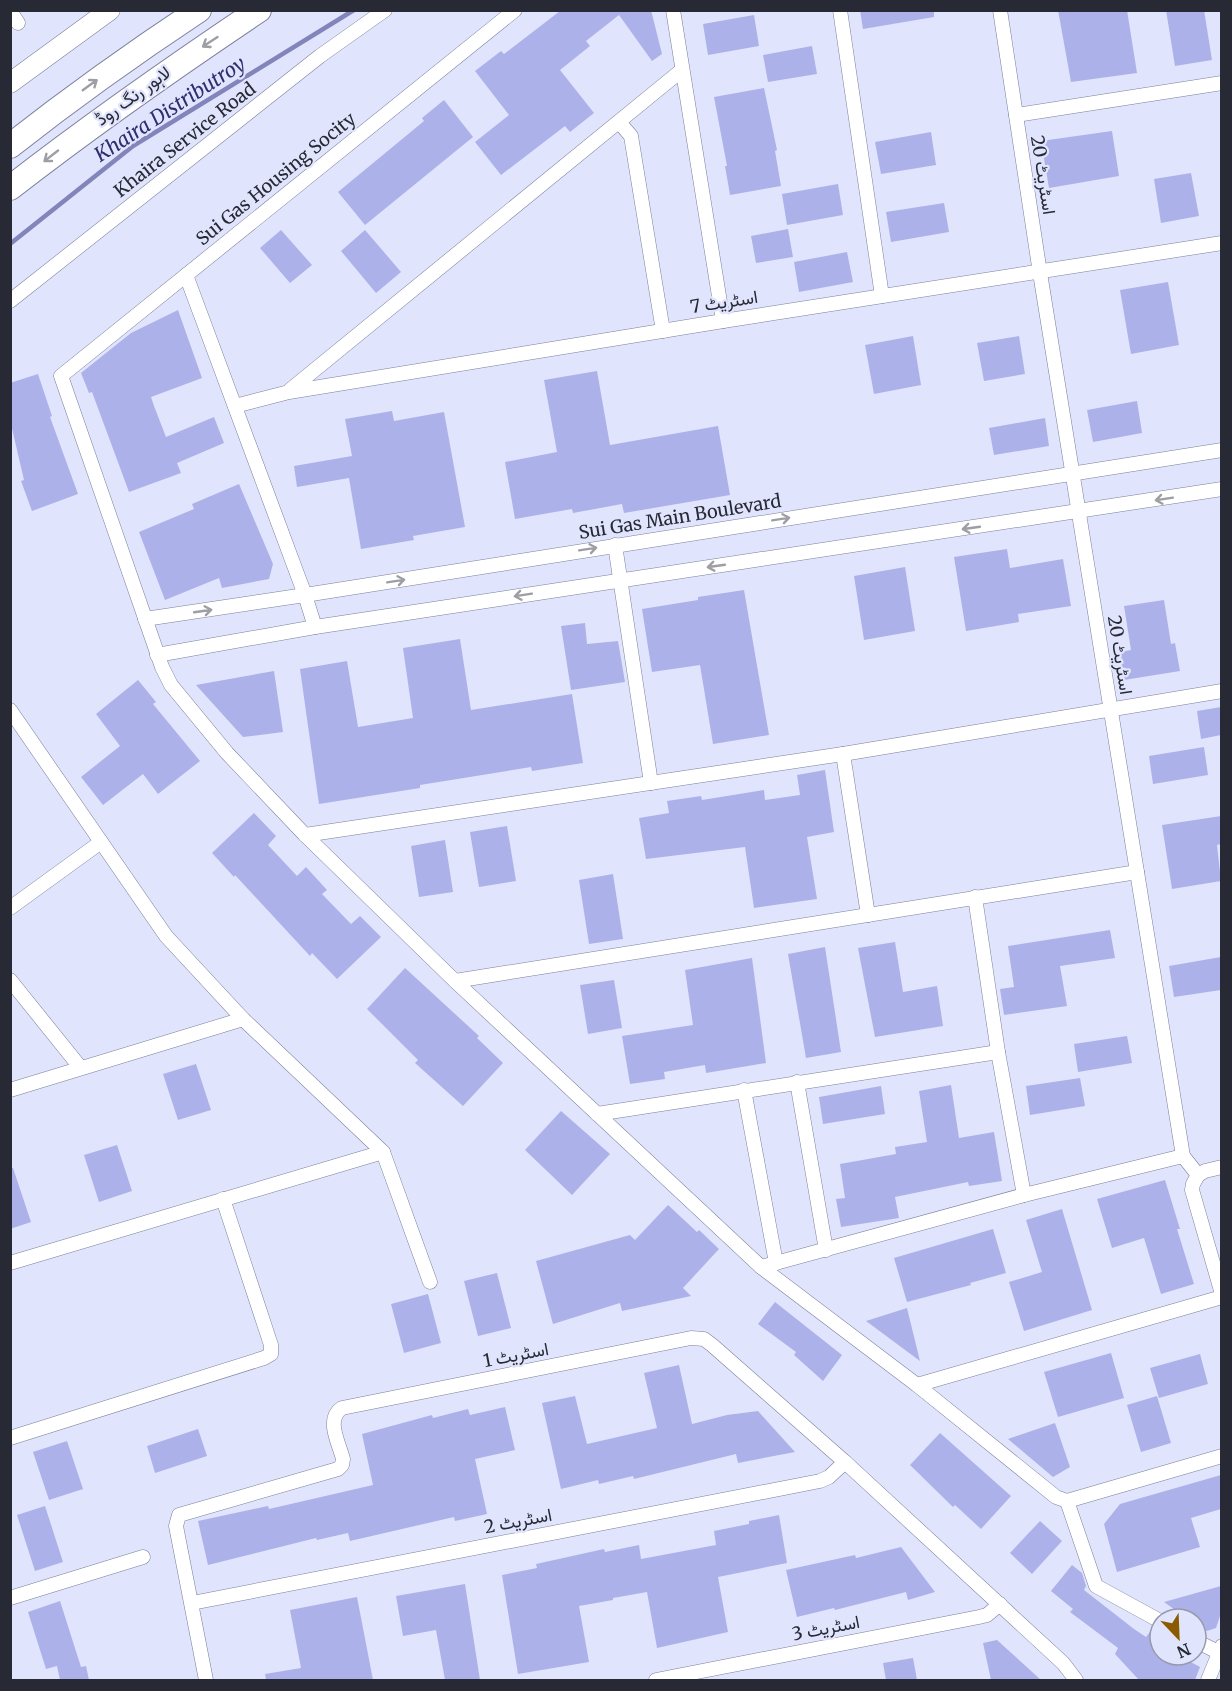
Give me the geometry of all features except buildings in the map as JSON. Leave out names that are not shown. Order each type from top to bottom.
[{"type":"highway","name":"لاہور رنگ روڈ","points":[[10,146],[141,48],[199,10]]},
{"type":"highway","name":"لاہور رنگ روڈ","points":[[10,188],[154,81],[259,10]]},
{"type":"street","points":[[10,10],[18,23]]},
{"type":"street","points":[[10,83],[110,10]]},
{"type":"street","name":"Khaira Service Road","points":[[10,301],[320,56],[385,10]]},
{"type":"street","name":"Sui Gas Housing Socity","points":[[145,619],[61,376],[514,10]]},
{"type":"street","points":[[674,10],[723,321]]},
{"type":"street","points":[[840,10],[882,296]]},
{"type":"street","name":"اسٹریٹ 20","points":[[1000,10],[1040,273],[1183,1156],[1198,1175]]},
{"type":"street","points":[[289,392],[682,70]]},
{"type":"street","points":[[1016,115],[1221,83]]},
{"type":"street","points":[[620,122],[631,136],[663,331]]},
{"type":"street","name":"اسٹریٹ 7","points":[[235,406],[289,392],[1221,243]]},
{"type":"street","points":[[186,275],[315,627]]},
{"type":"street","name":"Sui Gas Main Boulevard","points":[[145,619],[305,596],[1221,450]]},
{"type":"street","points":[[158,655],[315,627],[1221,489]]},
{"type":"street","points":[[615,545],[651,783]]},
{"type":"street","points":[[145,619],[171,685],[227,753],[304,835],[455,981],[761,1267],[917,1385],[1056,1497],[1067,1501],[1221,1456]]},
{"type":"street","points":[[304,835],[843,754],[1221,691]]},
{"type":"street","points":[[10,710],[166,936],[243,1019],[383,1152],[430,1282]]},
{"type":"street","points":[[843,754],[868,915]]},
{"type":"street","points":[[10,908],[102,842]]},
{"type":"street","points":[[455,981],[1137,872]]},
{"type":"street","points":[[975,897],[998,1052],[1024,1195]]},
{"type":"street","points":[[10,980],[80,1067]]},
{"type":"street","points":[[10,1090],[243,1019]]},
{"type":"street","points":[[597,1114],[998,1052]]},
{"type":"street","points":[[797,1082],[826,1250]]},
{"type":"street","points":[[744,1090],[776,1263]]},
{"type":"street","points":[[10,1263],[383,1152]]},
{"type":"street","points":[[761,1267],[1024,1195],[1183,1156]]},
{"type":"street","points":[[917,1385],[1221,1296],[1192,1190],[1198,1175],[1221,1167]]},
{"type":"street","points":[[10,1438],[271,1354],[271,1345],[223,1199]]},
{"type":"street","name":"اسٹریٹ 1","points":[[192,1603],[176,1526],[179,1515],[338,1468],[342,1465],[343,1459],[332,1421],[335,1412],[342,1408],[691,1338],[704,1339],[845,1462]]},
{"type":"street","points":[[845,1462],[1000,1604],[1069,1670],[1076,1680]]},
{"type":"street","name":"اسٹریٹ 2","points":[[192,1603],[820,1480],[829,1477],[845,1462]]},
{"type":"street","points":[[1067,1501],[1096,1586],[1148,1614]]},
{"type":"street","points":[[10,1598],[143,1557]]},
{"type":"street","points":[[192,1603],[206,1680]]},
{"type":"street","name":"اسٹریٹ 3","points":[[656,1680],[979,1617],[987,1615],[1000,1604]]},
{"type":"street","points":[[1208,1680],[1220,1651]]},
{"type":"waterway","name":"Khaira Distributroy","points":[[10,244],[133,146],[354,10]]}]
